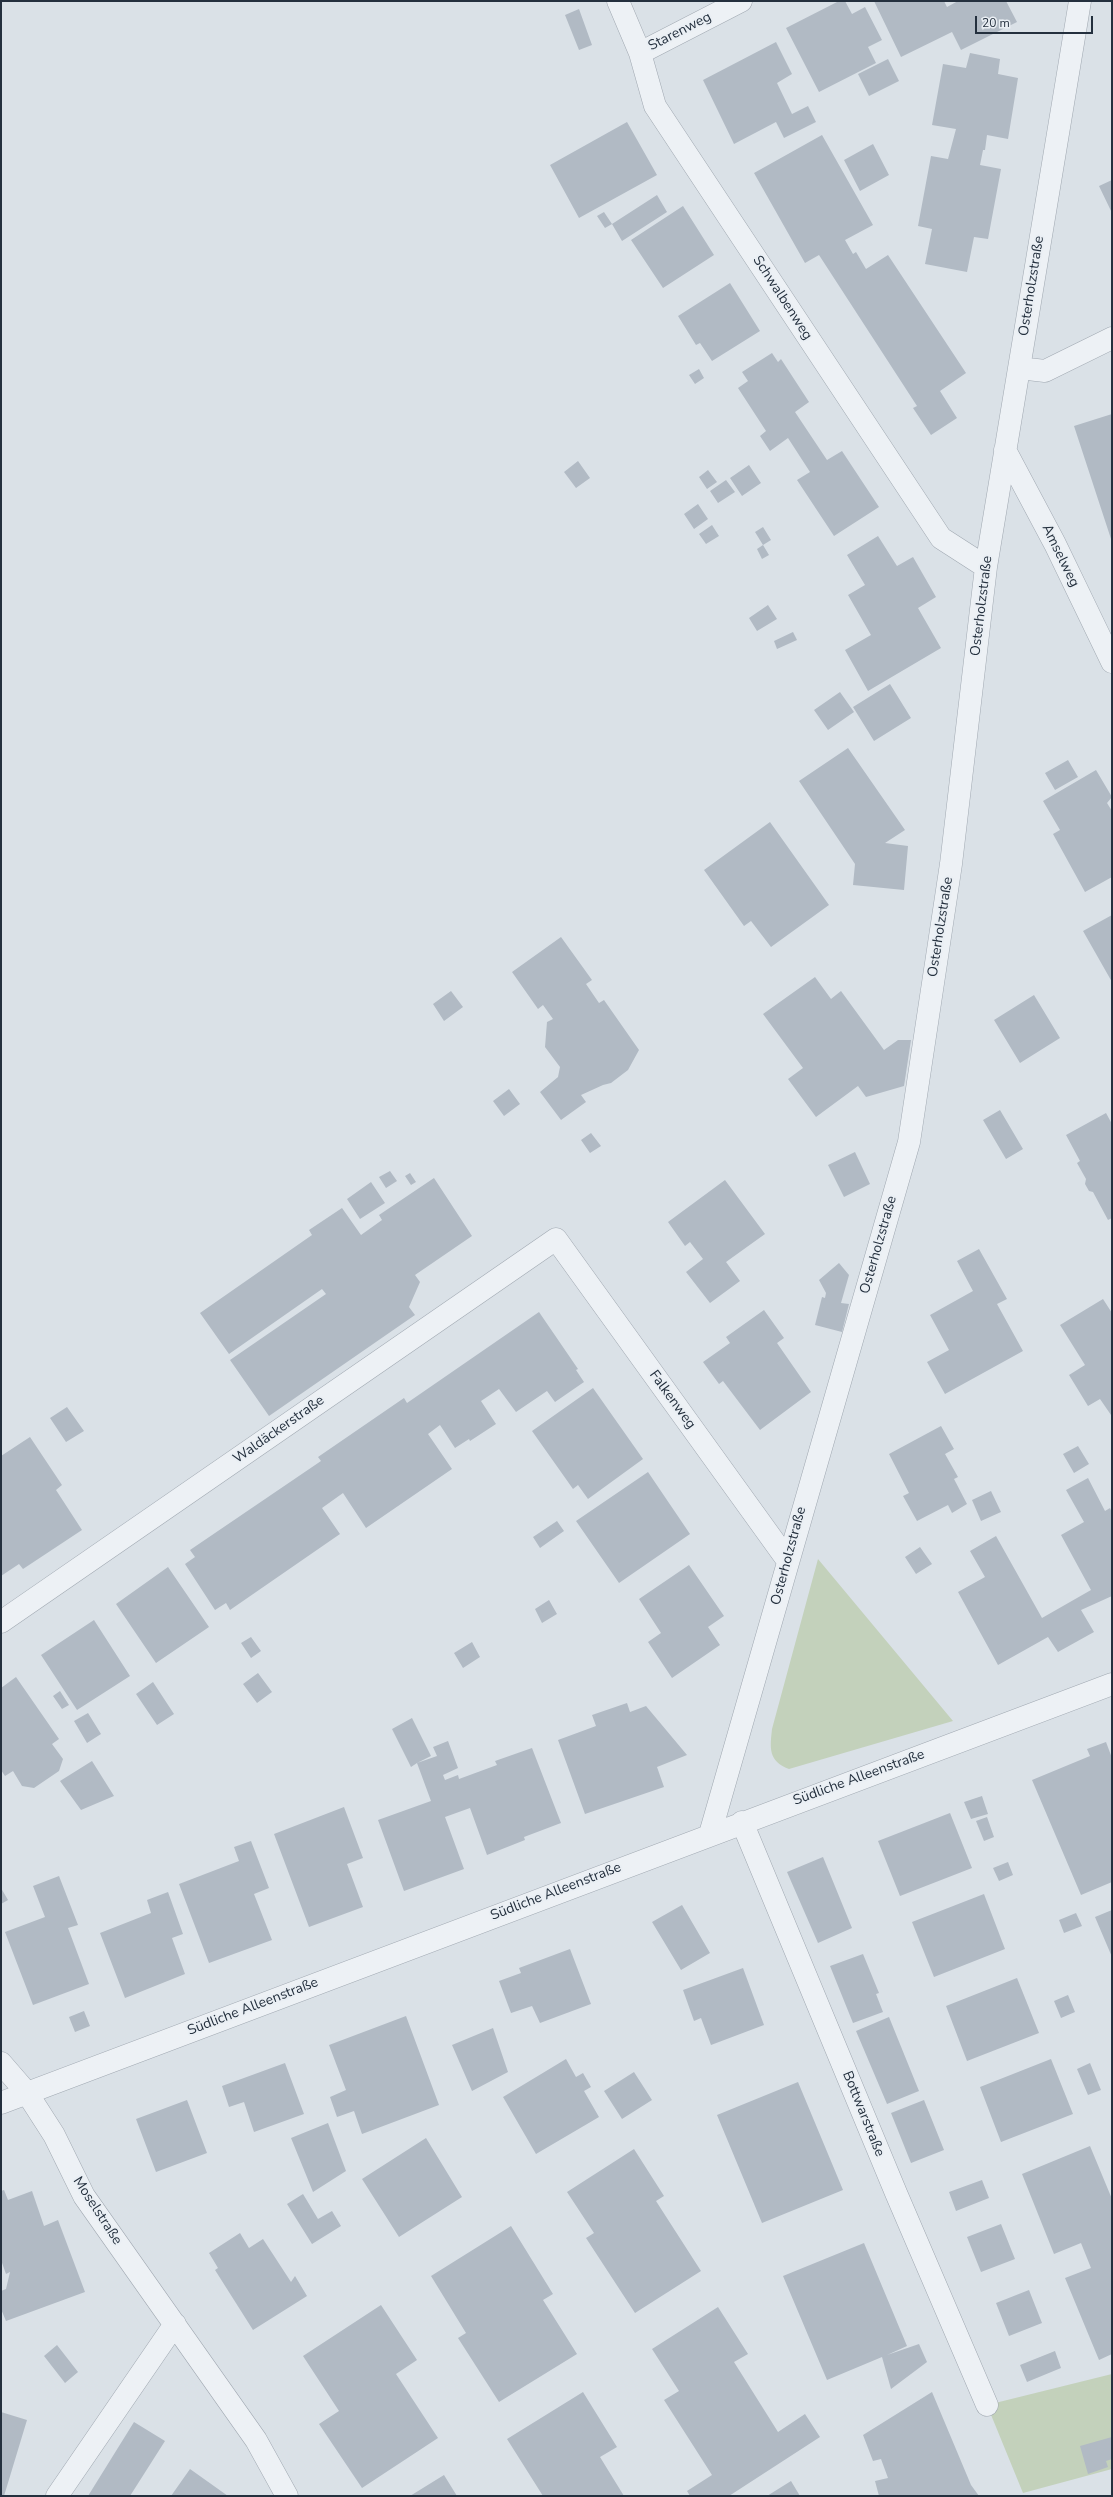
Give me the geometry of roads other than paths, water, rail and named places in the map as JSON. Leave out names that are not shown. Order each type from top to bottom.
[{"type":"street","name":"Schwalbenweg","points":[[618,1],[640,53],[655,106],[941,538],[986,567]]},
{"type":"street","name":"Starenweg","points":[[640,53],[741,1]]},
{"type":"street","name":"Osterholzstraße","points":[[710,1834],[909,1142],[951,864],[986,567],[1080,1]]},
{"type":"street","points":[[1019,368],[1045,371],[1112,338]]},
{"type":"street","name":"Amselweg","points":[[1005,450],[1055,544],[1112,662]]},
{"type":"street","name":"Falkenweg","points":[[556,1238],[788,1562]]},
{"type":"street","name":"Waldäckerstraße","points":[[1,1622],[556,1238]]},
{"type":"street","name":"Südliche Alleenstraße","points":[[1,2103],[710,1834],[1111,1685]]},
{"type":"street","name":"Bottwarstraße","points":[[742,1822],[896,2193],[987,2405]]},
{"type":"street","name":"Moselstraße","points":[[1,2063],[28,2093],[54,2135],[84,2196],[256,2440],[287,2496]]},
{"type":"street","points":[[57,2496],[175,2324]]}]
